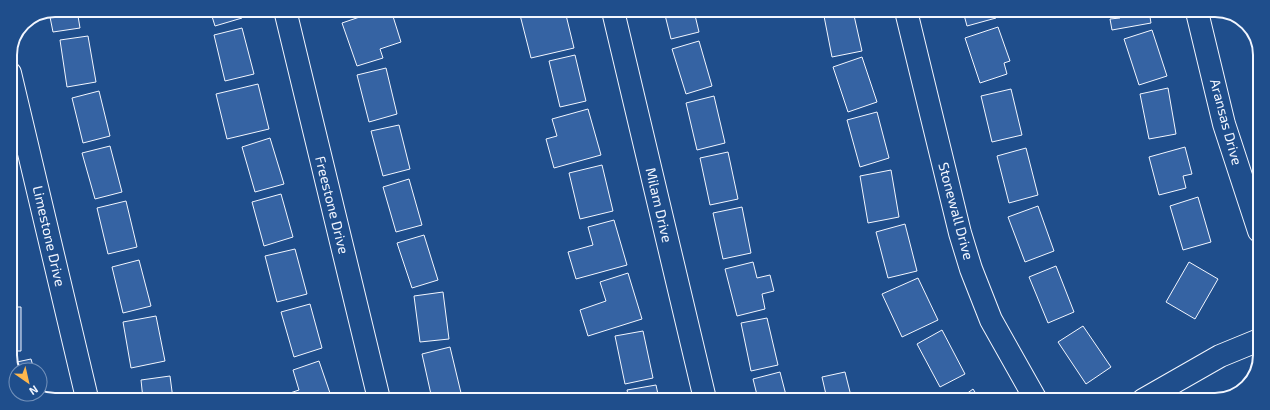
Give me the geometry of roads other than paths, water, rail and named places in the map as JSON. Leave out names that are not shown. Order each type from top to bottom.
[{"type":"street","name":"Freestone Drive","points":[[287,17],[378,393]]},
{"type":"street","name":"Milam Drive","points":[[614,17],[705,393]]},
{"type":"street","name":"Stonewall Drive","points":[[907,17],[960,233],[971,270],[991,320],[1032,393]]},
{"type":"street","name":"Aransas Drive","points":[[1198,17],[1224,124],[1253,213]]},
{"type":"street","name":"Limestone Drive","points":[[17,103],[86,393]]},
{"type":"street","points":[[1155,393],[1220,356],[1253,342]]}]
